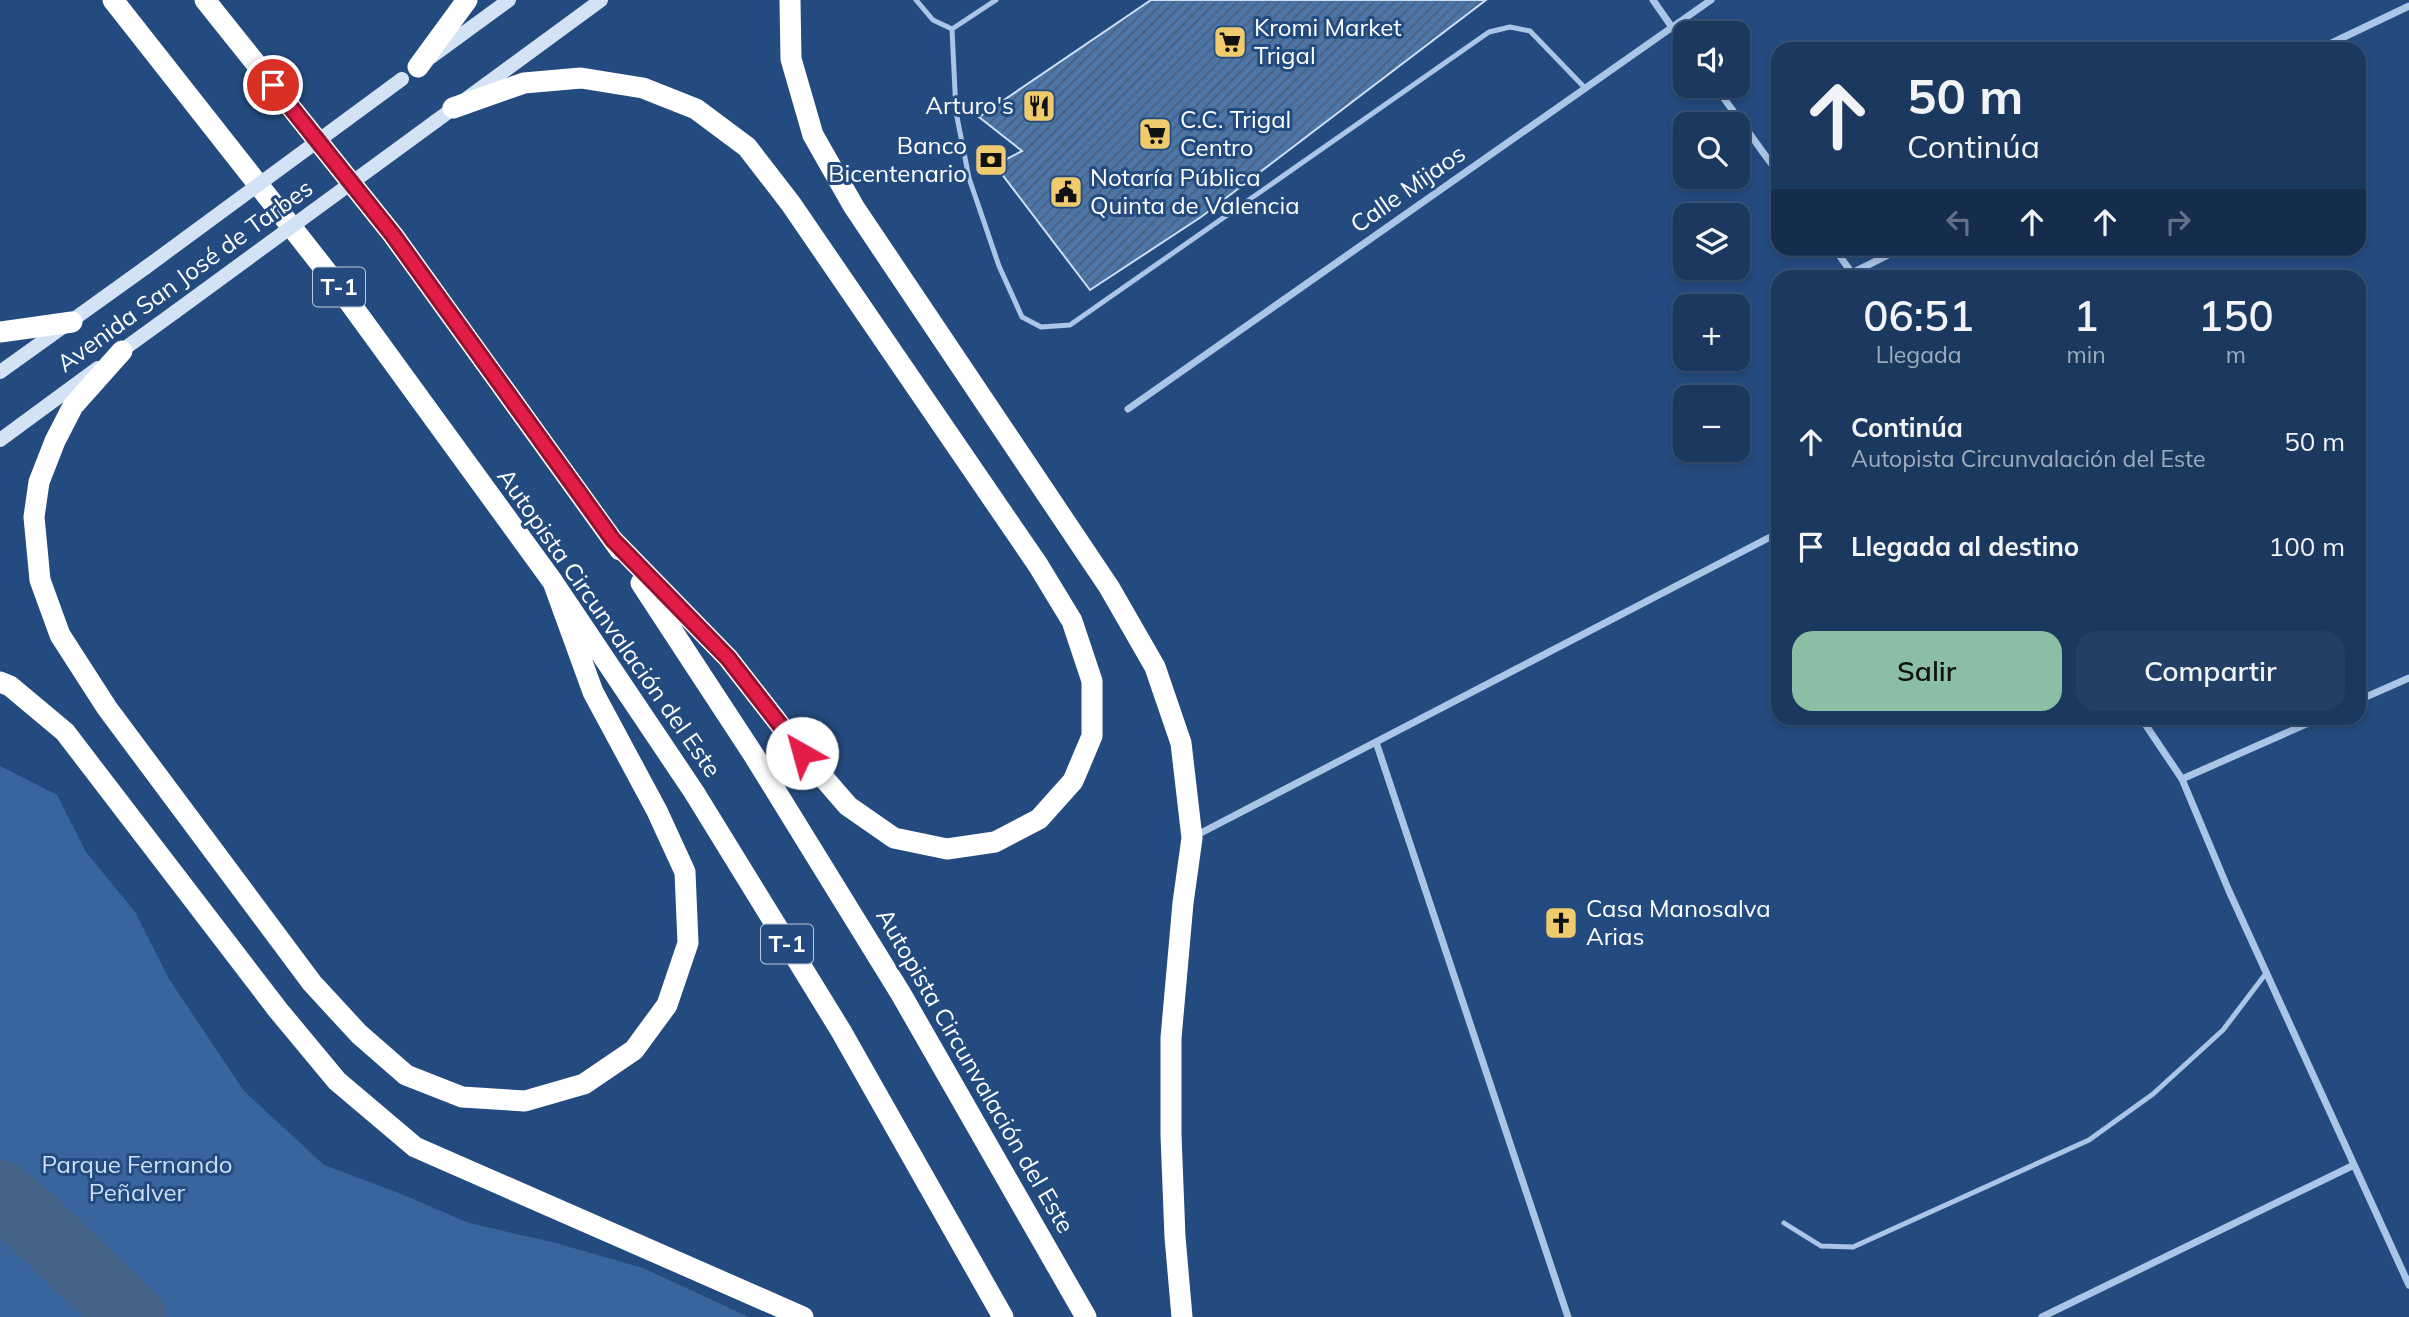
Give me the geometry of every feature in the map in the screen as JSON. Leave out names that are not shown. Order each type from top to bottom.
[{"type":"highway","name":"Autopista Circunvalación del Este","points":[[113,0],[334,281],[554,582],[694,792],[827,1008],[1003,1317]]},
{"type":"highway","name":"Autopista Circunvalación del Este","points":[[205,0],[393,235],[613,540],[753,754],[901,994],[1086,1317]]},
{"type":"highway","points":[[410,73],[467,0]]},
{"type":"highway","points":[[790,0],[791,60],[813,135],[854,207],[1109,587],[1155,667],[1181,743],[1192,838],[1183,903],[1171,1038],[1175,1237],[1182,1317]]},
{"type":"highway","points":[[444,115],[524,83],[581,78],[643,88],[696,110],[747,147],[799,215],[1038,565],[1072,621],[1092,681],[1091,736],[1073,781],[1039,819],[995,842],[947,849],[894,838],[848,806],[802,753],[728,658],[613,540]]},
{"type":"highway","points":[[0,332],[72,322]]},
{"type":"highway","points":[[121,351],[73,406],[54,441],[39,482],[34,517],[40,580],[60,635],[107,708],[312,983],[359,1034],[405,1074],[462,1097],[526,1101],[584,1084],[634,1050],[667,1005],[688,943],[685,872],[657,811],[593,692],[554,582]]},
{"type":"highway","points":[[0,682],[10,686],[65,732],[278,1010],[337,1081],[415,1147],[803,1317]]},
{"type":"street","name":"Avenida San José de Tarbes","points":[[0,373],[509,0]]},
{"type":"street","name":"Avenida San José de Tarbes","points":[[0,440],[601,0]]},
{"type":"street","points":[[1653,0],[1672,27]]},
{"type":"street","name":"Calle Mijaos","points":[[1128,409],[1711,0]]},
{"type":"street","points":[[2334,42],[2409,6]]},
{"type":"street","points":[[1724,98],[1771,163]]},
{"type":"street","points":[[1862,270],[1887,256]]},
{"type":"street","points":[[1192,838],[1771,537]]},
{"type":"street","points":[[2366,697],[2409,678]]},
{"type":"street","points":[[2146,725],[2182,779],[2266,972],[2409,1285]]},
{"type":"street","points":[[2182,779],[2304,725]]},
{"type":"street","points":[[1376,742],[1568,1317]]},
{"type":"street","points":[[2042,1317],[2354,1165]]},
{"type":"lane","points":[[916,0],[933,20],[952,29]]},
{"type":"lane","points":[[952,29],[996,0]]},
{"type":"lane","points":[[952,29],[956,112],[969,178],[999,266],[1022,317],[1041,327],[1070,326],[1489,32],[1510,27],[1530,31],[1586,88]]},
{"type":"lane","points":[[1784,1223],[1821,1246],[1853,1247],[2089,1140],[2153,1094],[2222,1030],[2266,972]]},
{"type":"green space","name":"Parque Fernando Peñalver","points":[[0,766],[57,795],[86,852],[135,912],[169,979],[244,1091],[324,1165],[469,1223],[552,1242],[643,1268],[749,1317],[0,1317]]},
{"type":"building","name":"C.C. Trigal Centro","points":[[1151,0],[1486,0],[1201,217],[1090,290],[995,165],[1022,151],[979,117]]},
{"type":"waterway","points":[[0,1194],[132,1317]]},
{"type":"place","name":"Kromi Market Trigal","points":[[1230,42]]},
{"type":"place","name":"Arturo's","points":[[1039,106]]},
{"type":"place","name":"C.C. Trigal Centro","points":[[1155,134]]},
{"type":"place","name":"Banco Bicentenario","points":[[991,160]]},
{"type":"place","name":"Notaría Pública Quinta de Valencia","points":[[1066,192]]},
{"type":"place","name":"Casa Manosalva Arias","points":[[1561,923]]},
{"type":"route","points":[[273,85],[393,235],[613,540],[728,658],[802,753]]}]
